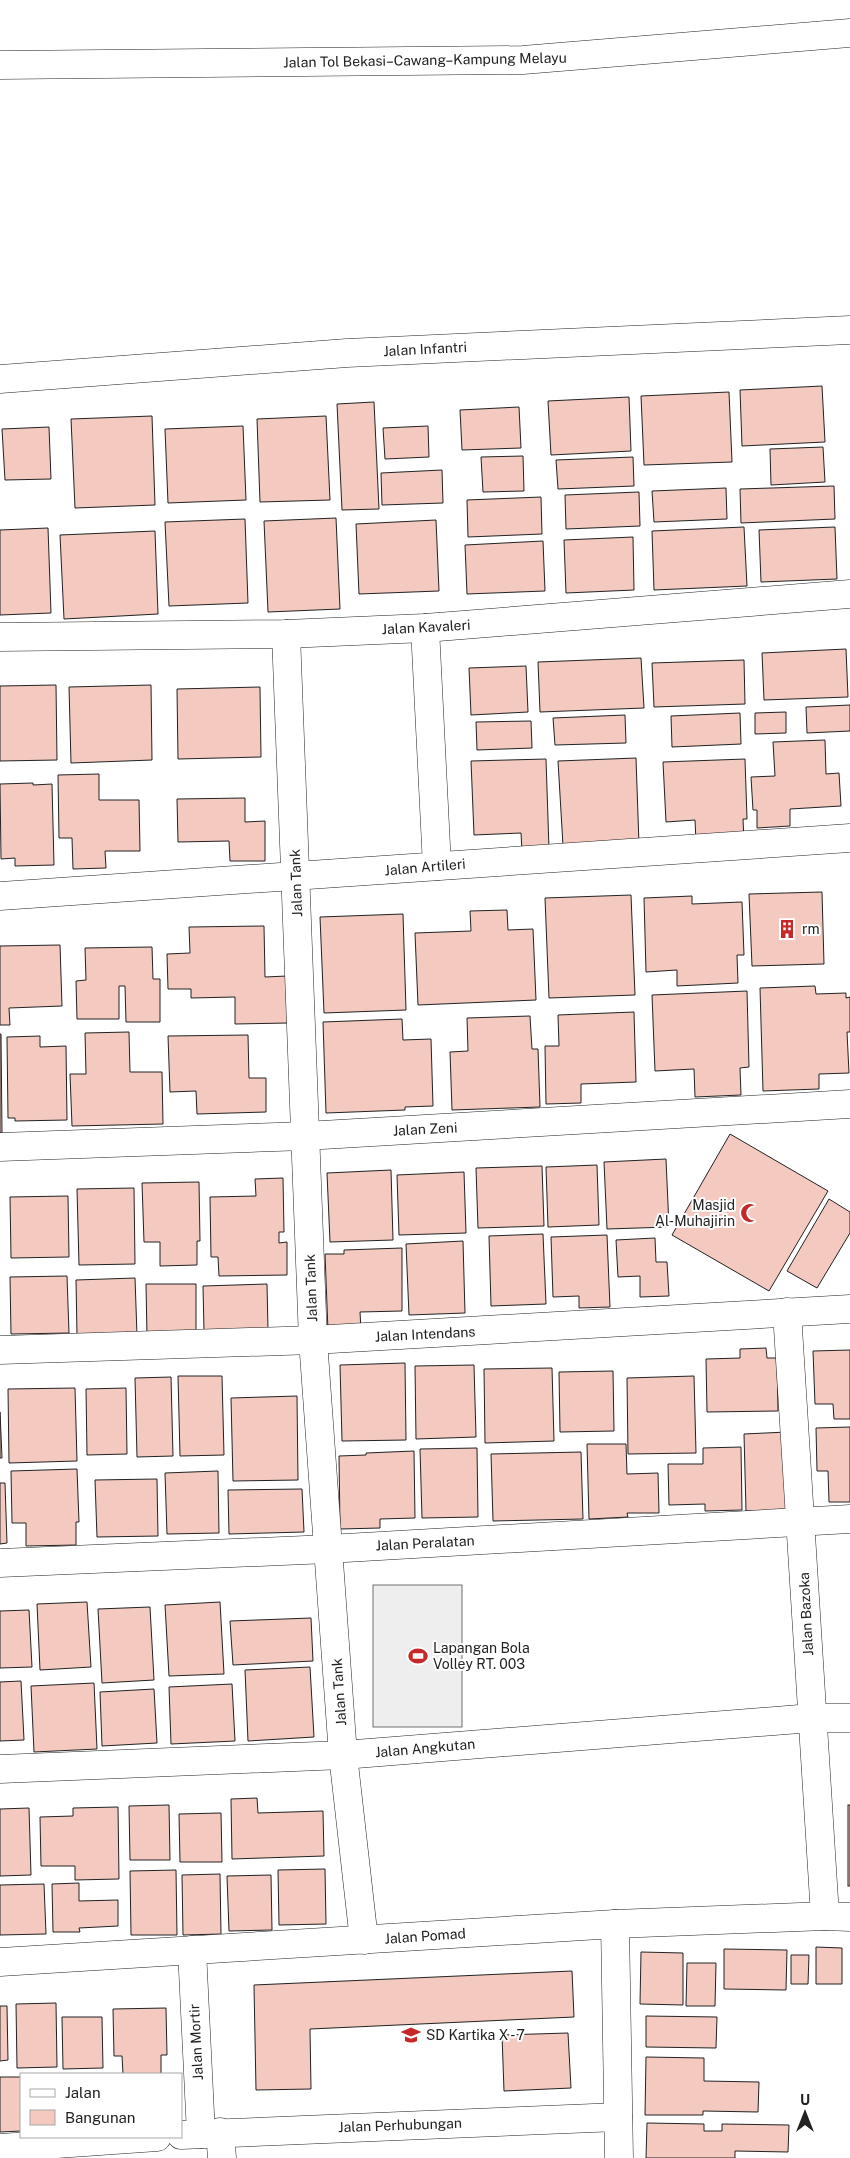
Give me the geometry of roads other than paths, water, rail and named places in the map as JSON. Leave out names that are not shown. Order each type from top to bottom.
[{"type":"main road","name":"Jalan Tol Bekasi–Cawang–Kampung Melayu","points":[[2,66],[523,60],[850,33]]},
{"type":"main road","name":"Jalan Infantri","points":[[0,379],[347,353],[850,330]]},
{"type":"main road","name":"Jalan Kavaleri","points":[[0,637],[286,634],[425,628],[850,594]]},
{"type":"main road","points":[[425,628],[437,866]]},
{"type":"main road","name":"Jalan Tank","points":[[286,634],[312,1340],[343,1755],[364,1940]]},
{"type":"main road","name":"Jalan Artileri","points":[[0,896],[295,878],[437,866],[850,838]]},
{"type":"main road","name":"Jalan Zeni","points":[[0,1147],[305,1136],[850,1104]]},
{"type":"main road","name":"Jalan Intendans","points":[[0,1350],[312,1340],[850,1309]]},
{"type":"main road","name":"Jalan Bazoka","points":[[787,1312],[802,1522],[812,1718],[838,1916]]},
{"type":"main road","name":"Jalan Peralatan","points":[[0,1563],[328,1549],[850,1519]]},
{"type":"main road","name":"Jalan Angkutan","points":[[0,1770],[343,1755],[812,1718],[850,1718]]},
{"type":"main road","name":"Jalan Pomad","points":[[0,1962],[616,1924],[838,1916]]},
{"type":"main road","points":[[616,1924],[619,2158]]},
{"type":"main road","name":"Jalan Mortir","points":[[192,1950],[206,2140]]},
{"type":"main road","name":"Jalan Perhubungan","points":[[206,2140],[618,2116]]},
{"type":"main road","points":[[0,2148],[143,2138]]},
{"type":"place","name":"rm","points":[[787,929]]},
{"type":"place","name":"Masjid Al-Muhajirin","points":[[750,1213]]},
{"type":"place","name":"Lapangan Bola Volley RT. 003","points":[[418,1656]]},
{"type":"place","name":"SD Kartika X - 7","points":[[411,2035]]}]
